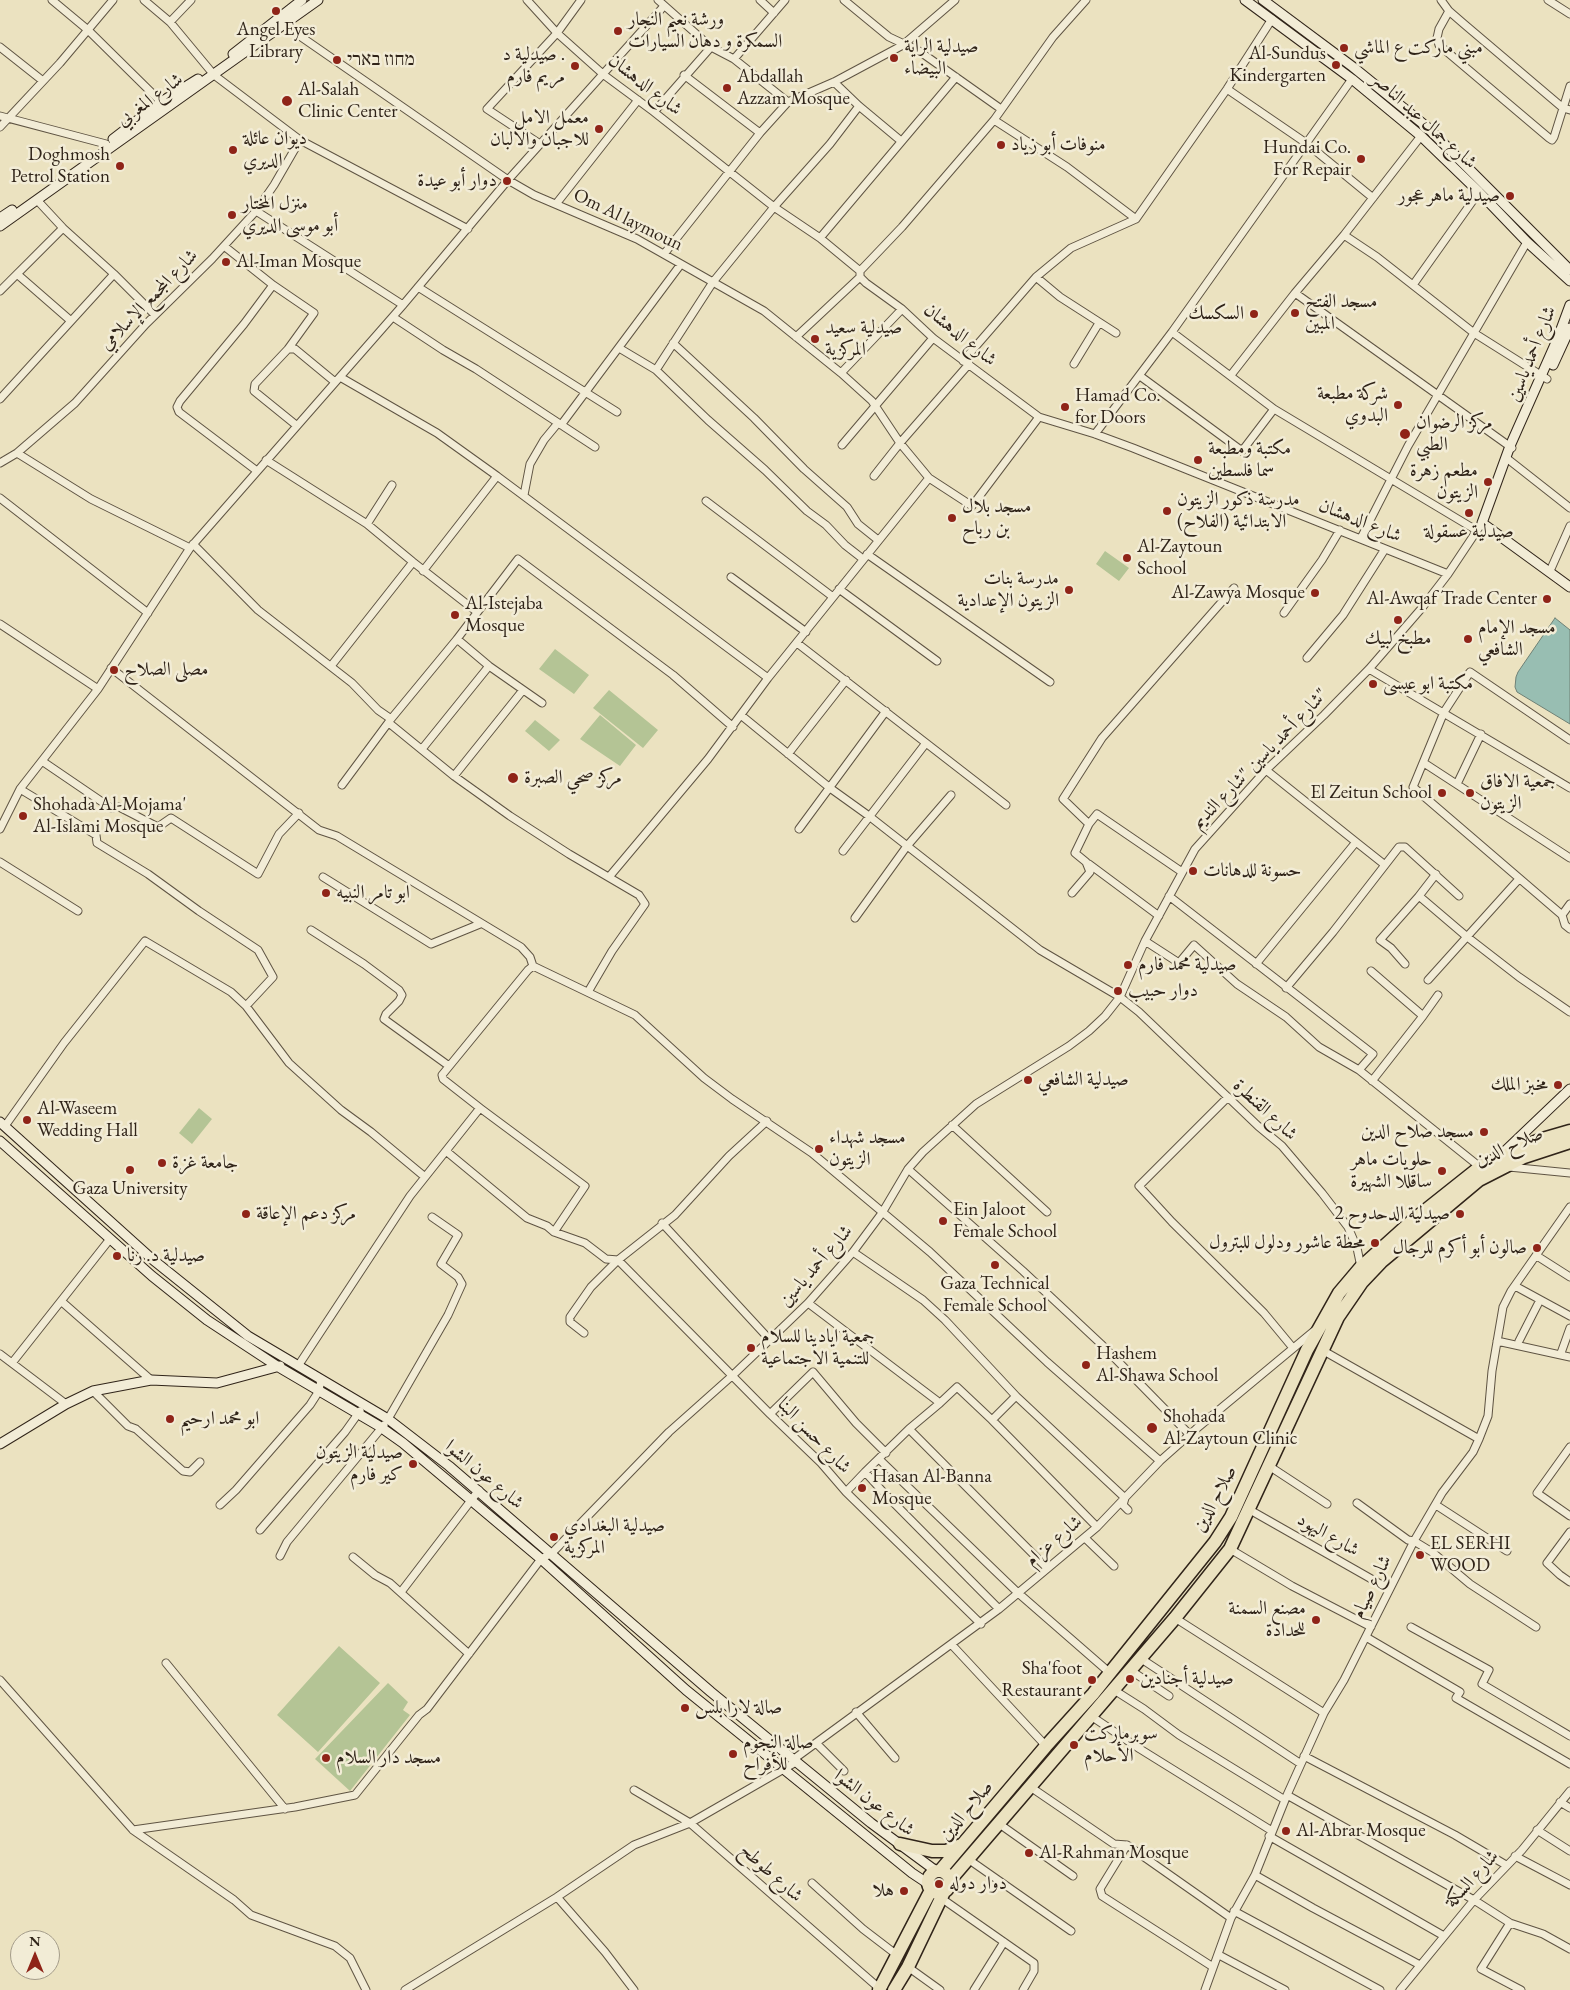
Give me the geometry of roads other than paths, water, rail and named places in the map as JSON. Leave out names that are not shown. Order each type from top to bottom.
[{"type":"highway","name":"صلاح الدين","points":[[950,1880],[1175,1618],[1230,1549],[1250,1510],[1338,1317],[1362,1282],[1381,1262],[1502,1162],[1539,1140],[1570,1131]]},
{"type":"highway","name":"صلاح الدين","points":[[938,1871],[1110,1673],[1215,1542],[1231,1517],[1307,1350],[1339,1293],[1361,1267],[1412,1221],[1480,1167],[1570,1142]]},
{"type":"highway","points":[[900,1844],[932,1851],[946,1851],[963,1844]]},
{"type":"highway","points":[[880,1990],[897,1955],[936,1891],[949,1887],[950,1880],[946,1874],[938,1871],[930,1876],[936,1891],[908,1967],[894,1990]]},
{"type":"main road","name":"شارع المغربي","points":[[0,226],[212,73],[318,0]]},
{"type":"main road","name":"شارع جمال عبد الناصر","points":[[1245,0],[1352,78],[1421,136],[1527,242],[1570,280]]},
{"type":"main road","name":"شارع جمال عبد الناصر","points":[[1263,0],[1353,67],[1427,127],[1570,270]]},
{"type":"main road","name":"شارع المغربي","points":[[0,218],[106,144],[161,102],[212,73],[299,1]]},
{"type":"main road","name":"شارع أحمد ياسين","points":[[1479,527],[1512,447],[1545,377],[1570,305]]},
{"type":"main road","name":"شارع أحمد ياسين","points":[[1545,377],[1566,346],[1570,328]]},
{"type":"main road","name":"شارع أحمد ياسين","points":[[1479,527],[1491,515],[1512,447]]},
{"type":"main road","points":[[1479,527],[1550,571],[1570,587]]},
{"type":"main road","points":[[1502,1162],[1570,1089]]},
{"type":"main road","name":"شارع عون الشوا","points":[[3,1124],[152,1259],[248,1336],[388,1419],[479,1490],[710,1692],[900,1844],[938,1871]]},
{"type":"main road","name":"شارع عون الشوا","points":[[0,1141],[152,1276],[207,1320],[277,1366],[403,1443],[541,1560],[686,1690],[936,1891]]},
{"type":"main road","points":[[0,1444],[66,1404],[93,1391],[151,1380],[217,1382],[277,1366],[298,1366]]},
{"type":"street","points":[[52,0],[88,30],[161,102]]},
{"type":"street","points":[[0,128],[113,0]]},
{"type":"street","points":[[144,0],[170,22],[212,73],[300,140],[468,229]]},
{"type":"street","points":[[170,22],[191,0]]},
{"type":"street","name":"شارع الدهشان","points":[[526,0],[557,32],[604,75],[774,207],[820,238],[933,338],[1039,417],[1096,434],[1448,574]]},
{"type":"street","points":[[540,144],[530,135],[487,109],[557,32],[581,0]]},
{"type":"street","points":[[658,0],[710,47],[734,59],[788,102]]},
{"type":"street","points":[[760,0],[774,13]]},
{"type":"street","points":[[734,59],[785,0]]},
{"type":"street","points":[[844,0],[872,24],[903,45],[919,51],[1001,109]]},
{"type":"street","points":[[664,254],[760,133],[788,102],[834,82],[903,45],[955,0]]},
{"type":"street","points":[[796,337],[860,274],[902,227],[994,120],[1052,37],[1086,0]]},
{"type":"street","points":[[1441,0],[1449,11],[1566,109]]},
{"type":"street","points":[[1548,0],[1570,14]]},
{"type":"street","points":[[0,829],[20,788],[98,689],[191,546],[393,317],[508,180],[664,6]]},
{"type":"street","points":[[1449,11],[1439,29],[1437,38],[1439,45],[1552,140],[1566,109],[1570,86]]},
{"type":"street","points":[[874,476],[1036,277],[1071,248],[1136,219],[1227,89],[1272,19]]},
{"type":"street","name":"Om Al laymoun","points":[[284,25],[508,180],[534,195],[637,239],[764,311],[840,373],[875,406],[900,443],[928,478],[972,506],[1039,417]]},
{"type":"street","points":[[0,47],[43,81]]},
{"type":"street","points":[[654,112],[710,47]]},
{"type":"street","points":[[684,75],[760,133]]},
{"type":"street","points":[[820,238],[956,77]]},
{"type":"street","points":[[1096,434],[1172,332],[1352,78]]},
{"type":"street","points":[[834,82],[901,141]]},
{"type":"street","points":[[1227,89],[1306,143],[1373,198]]},
{"type":"street","points":[[556,204],[638,100]]},
{"type":"street","points":[[656,370],[713,282],[774,207],[830,144],[859,106]]},
{"type":"street","points":[[0,116],[106,144]]},
{"type":"street","points":[[994,120],[1067,167],[1136,219]]},
{"type":"street","points":[[1231,375],[1421,136]]},
{"type":"street","name":"شارع المجمع الإسلامي","points":[[0,464],[17,453],[75,403],[155,315],[224,246],[256,211],[274,185],[300,140]]},
{"type":"street","points":[[1413,286],[1479,192]]},
{"type":"street","points":[[37,200],[63,228],[114,274],[155,315]]},
{"type":"street","points":[[256,211],[403,305]]},
{"type":"street","points":[[0,292],[63,228]]},
{"type":"street","points":[[1344,235],[1474,333],[1545,377]]},
{"type":"street","points":[[1360,538],[1391,479],[1527,242]]},
{"type":"street","points":[[224,246],[273,285],[314,313],[294,338],[288,349],[253,388],[254,391],[296,425]]},
{"type":"street","points":[[524,495],[530,464],[544,440],[560,424],[619,348],[680,264]]},
{"type":"street","points":[[17,274],[71,321]]},
{"type":"street","points":[[0,399],[114,274]]},
{"type":"street","points":[[1036,277],[1060,297],[1116,333]]},
{"type":"street","points":[[257,471],[179,412],[177,407],[273,285]]},
{"type":"street","points":[[418,287],[617,412]]},
{"type":"street","points":[[1295,293],[1512,447]]},
{"type":"street","points":[[840,373],[902,309]]},
{"type":"street","points":[[393,317],[443,350],[476,368],[594,448]]},
{"type":"street","points":[[1074,364],[1099,323]]},
{"type":"street","points":[[1172,332],[1274,409],[1391,479],[1479,527]]},
{"type":"street","points":[[1566,346],[1570,336]]},
{"type":"street","points":[[842,445],[933,338]]},
{"type":"street","points":[[673,344],[847,506],[858,524],[878,540]]},
{"type":"street","points":[[619,348],[656,370],[807,511],[826,525],[845,545],[1050,682]]},
{"type":"street","points":[[288,349],[295,349],[338,379],[437,434],[524,495],[768,678]]},
{"type":"street","points":[[1140,376],[1242,451],[1274,409]]},
{"type":"street","points":[[17,453],[91,499],[191,546],[258,610],[352,683],[390,721],[454,776],[510,816],[639,895],[645,904],[612,951],[588,992]]},
{"type":"street","points":[[266,460],[367,524],[423,571],[477,612]]},
{"type":"street","points":[[1509,460],[1570,508]]},
{"type":"street","points":[[423,571],[497,476]]},
{"type":"street","points":[[609,877],[742,716],[768,678],[928,478]]},
{"type":"street","points":[[367,524],[392,485]]},
{"type":"street","points":[[0,498],[148,613]]},
{"type":"street","points":[[706,500],[833,597]]},
{"type":"street","points":[[1550,571],[1570,526]]},
{"type":"street","name":"شارع أحمد ياسين \"شارع النديم\"","points":[[1037,1067],[1089,1031],[1105,1016],[1120,997],[1145,941],[1195,849],[1266,770],[1324,715],[1369,668],[1421,609],[1448,574],[1479,527]]},
{"type":"street","points":[[1284,612],[1322,560],[1340,530]]},
{"type":"street","points":[[1307,658],[1343,615],[1385,549]]},
{"type":"street","points":[[342,785],[390,721],[457,640],[518,559],[673,675],[733,727]]},
{"type":"street","points":[[331,666],[413,562]]},
{"type":"street","points":[[731,577],[806,632]]},
{"type":"street","points":[[1090,824],[1063,799],[1102,738],[1234,588]]},
{"type":"street","points":[[839,589],[937,661]]},
{"type":"street","points":[[0,624],[98,689]]},
{"type":"street","points":[[457,640],[489,666],[542,703]]},
{"type":"street","points":[[797,643],[1006,805]]},
{"type":"street","points":[[422,749],[489,666]]},
{"type":"street","points":[[111,668],[319,830],[337,836],[521,947],[530,957],[533,966],[635,1015],[704,1078],[732,1100],[767,1121],[812,1153],[930,1252],[1047,1362],[1160,1461]]},
{"type":"street","points":[[1369,668],[1570,788]]},
{"type":"street","points":[[1570,740],[1470,672],[1444,712],[1413,787],[1562,915],[1565,925],[1570,929]]},
{"type":"street","points":[[788,754],[846,680]]},
{"type":"street","points":[[454,776],[523,690]]},
{"type":"street","points":[[799,829],[886,711]]},
{"type":"street","name":"شارع القنطرة","points":[[742,716],[830,788],[869,816],[1040,950],[1120,997],[1139,1012],[1282,1146],[1348,1227],[1357,1248],[1361,1267]]},
{"type":"street","points":[[1457,784],[1481,734]]},
{"type":"street","points":[[843,851],[926,743]]},
{"type":"street","points":[[42,761],[112,808],[119,807],[158,828],[170,818],[258,874],[279,834],[299,813]]},
{"type":"street","points":[[1424,763],[1570,858]]},
{"type":"street","points":[[1266,770],[1385,865]]},
{"type":"street","points":[[20,788],[96,835],[97,843],[148,874],[258,950],[273,977],[246,1006]]},
{"type":"street","points":[[855,918],[907,846],[952,795]]},
{"type":"street","points":[[1159,916],[1075,853],[1090,824],[1097,814],[1182,872]]},
{"type":"street","points":[[1256,964],[1356,842]]},
{"type":"street","points":[[1286,988],[1400,848],[1406,847],[1459,896]]},
{"type":"street","points":[[0,862],[78,911]]},
{"type":"street","points":[[1072,893],[1090,872],[1086,862]]},
{"type":"street","points":[[1405,964],[1391,948],[1380,940],[1436,874]]},
{"type":"street","points":[[323,877],[430,944],[480,924]]},
{"type":"street","points":[[1428,980],[1519,879]]},
{"type":"street","points":[[1169,896],[1373,1054],[1359,1070]]},
{"type":"street","points":[[1419,896],[1466,936],[1570,1012]]},
{"type":"street","points":[[1562,915],[1570,904]]},
{"type":"street","points":[[311,930],[364,964],[399,990],[402,994],[399,1001],[384,1018],[449,1066]]},
{"type":"street","points":[[3,1124],[145,941],[231,992],[246,1006],[289,1063],[341,1110],[371,1132],[425,1178]]},
{"type":"street","points":[[1145,941],[1179,963],[1194,945],[1237,984],[1286,1017],[1320,1047],[1359,1070],[1480,1167]]},
{"type":"street","points":[[533,966],[449,1066],[442,1075],[442,1079],[585,1186],[554,1232]]},
{"type":"street","points":[[1370,971],[1424,1016]]},
{"type":"street","points":[[1372,1081],[1424,1016],[1438,995]]},
{"type":"street","name":"شارع أحمد ياسين","points":[[541,1560],[552,1553],[669,1432],[733,1375],[808,1303],[853,1252],[882,1213],[908,1169],[923,1152],[976,1104],[1005,1084],[1037,1067]]},
{"type":"street","points":[[1228,1097],[1139,1186],[1172,1222],[1264,1313],[1293,1348]]},
{"type":"street","points":[[298,1366],[410,1196],[480,1108]]},
{"type":"street","points":[[584,1333],[570,1322],[570,1317],[591,1287],[618,1260],[674,1214],[729,1156],[767,1121]]},
{"type":"street","points":[[952,1124],[1047,1212]]},
{"type":"street","points":[[446,1151],[527,1218],[547,1226],[554,1232],[586,1243],[606,1259],[618,1260]]},
{"type":"street","points":[[1502,1162],[1570,1173]]},
{"type":"street","points":[[908,1169],[1023,1271],[1101,1344],[1190,1435]]},
{"type":"street","name":"شارع صيام","points":[[1205,1990],[1233,1914],[1255,1875],[1270,1834],[1324,1713],[1344,1680],[1414,1541],[1436,1505],[1473,1452],[1479,1439],[1488,1416],[1492,1371],[1503,1307],[1515,1286],[1570,1207]]},
{"type":"street","points":[[280,1556],[287,1542],[388,1419],[448,1315],[462,1284],[458,1277],[446,1270],[441,1264],[458,1235],[432,1217]]},
{"type":"street","points":[[662,1223],[770,1340]]},
{"type":"street","points":[[12,1363],[110,1239]]},
{"type":"street","points":[[853,1252],[922,1300],[945,1320],[1016,1396],[1125,1498],[1123,1505],[1128,1510]]},
{"type":"street","points":[[1537,1256],[1570,1277]]},
{"type":"street","name":"شارع حسن البنا","points":[[618,1260],[821,1463],[846,1492],[981,1624]]},
{"type":"street","points":[[1515,1286],[1570,1316]]},
{"type":"street","points":[[1519,1341],[1540,1300]]},
{"type":"street","points":[[61,1301],[151,1380]]},
{"type":"street","points":[[808,1303],[940,1403]]},
{"type":"street","name":"شارع عزام","points":[[405,1990],[557,1897],[634,1845],[690,1823],[784,1768],[856,1712],[981,1624],[1017,1592],[1085,1538],[1160,1461],[1319,1328]]},
{"type":"street","points":[[1561,1354],[1570,1328]]},
{"type":"street","points":[[1497,1341],[1570,1357]]},
{"type":"street","points":[[1322,1350],[1479,1439]]},
{"type":"street","points":[[0,1354],[66,1404]]},
{"type":"street","points":[[770,1414],[813,1372],[856,1423],[886,1453]]},
{"type":"street","points":[[220,1505],[236,1490],[310,1405],[318,1391],[321,1379]]},
{"type":"street","points":[[846,1492],[909,1429],[957,1388],[992,1420],[1097,1527]]},
{"type":"street","points":[[93,1391],[128,1426],[136,1429],[186,1473],[190,1472],[200,1462]]},
{"type":"street","points":[[992,1420],[1016,1396]]},
{"type":"street","points":[[260,1530],[358,1414],[363,1404]]},
{"type":"street","points":[[909,1429],[1047,1568]]},
{"type":"street","points":[[1570,1447],[1537,1493],[1570,1516]]},
{"type":"street","points":[[880,1460],[1017,1592],[1110,1673]]},
{"type":"street","points":[[1269,1466],[1327,1504]]},
{"type":"street","points":[[865,1472],[999,1608]]},
{"type":"street","points":[[401,1592],[479,1490]]},
{"type":"street","points":[[1357,1504],[1408,1540],[1414,1541],[1432,1552],[1470,1584],[1536,1627]]},
{"type":"street","points":[[1436,1505],[1507,1550]]},
{"type":"street","name":"شارع اليهود","points":[[1250,1510],[1390,1589]]},
{"type":"street","points":[[1570,1532],[1547,1563],[1570,1582]]},
{"type":"street","points":[[1085,1538],[1114,1566]]},
{"type":"street","points":[[1230,1549],[1292,1586],[1371,1628]]},
{"type":"street","points":[[353,1557],[401,1592],[469,1654]]},
{"type":"street","points":[[133,1830],[285,1809],[355,1795],[419,1715],[426,1709],[541,1560]]},
{"type":"street","points":[[1175,1618],[1324,1713]]},
{"type":"street","points":[[1411,1627],[1489,1670],[1482,1684],[1570,1736]]},
{"type":"street","points":[[1366,1637],[1460,1692],[1456,1698],[1570,1764]]},
{"type":"street","points":[[952,1645],[1046,1746]]},
{"type":"street","points":[[1140,1658],[1302,1760],[1455,1835],[1506,1865]]},
{"type":"street","points":[[166,1663],[285,1809]]},
{"type":"street","points":[[1130,1670],[1169,1696]]},
{"type":"street","points":[[0,1680],[133,1830],[234,1900],[250,1915],[340,1949],[350,1958],[366,1990]]},
{"type":"street","points":[[1114,1690],[1179,1735],[1286,1797],[1474,1900],[1510,1923],[1543,1934],[1570,1949]]},
{"type":"street","points":[[856,1712],[895,1758]]},
{"type":"street","points":[[1091,1716],[1270,1834],[1444,1936]]},
{"type":"street","points":[[816,1743],[844,1771]]},
{"type":"street","points":[[1029,1786],[1114,1844],[1127,1845],[1233,1914],[1380,1990]]},
{"type":"street","name":"شارع طوطح","points":[[634,1790],[690,1823],[880,1990]]},
{"type":"street","name":"شارع السكة","points":[[1400,1990],[1474,1900],[1515,1856],[1570,1791]]},
{"type":"street","points":[[1560,1802],[1570,1808]]},
{"type":"street","points":[[998,1823],[1073,1876]]},
{"type":"street","points":[[1537,1830],[1570,1851]]},
{"type":"street","points":[[1127,1845],[1100,1889],[1102,1896],[1213,1967]]},
{"type":"street","points":[[1515,1856],[1570,1885]]},
{"type":"street","points":[[968,1859],[1072,1931]]},
{"type":"street","points":[[1255,1875],[1420,1965]]},
{"type":"street","points":[[812,1883],[863,1929],[897,1955]]},
{"type":"street","points":[[936,1891],[1034,1962],[1034,1971],[1023,1990]]},
{"type":"street","points":[[557,1897],[605,1952],[634,1990]]},
{"type":"street","points":[[1510,1923],[1481,1969],[1521,1990]]},
{"type":"street","points":[[974,1990],[1004,1942]]},
{"type":"street","points":[[1219,1955],[1285,1990]]},
{"type":"street","points":[[908,1967],[940,1990]]},
{"type":"water","points":[[1555,618],[1570,630],[1570,724],[1517,692],[1515,687],[1518,672]]},
{"type":"place","name":"Angel Eyes Library","points":[[276,11]]},
{"type":"place","name":"ورشة نعيم النجار السمكرة و دهان السيارات","points":[[618,31]]},
{"type":"place","name":"مبني ماركت ع الماشي","points":[[1344,48]]},
{"type":"place","name":"صيدلية الراية البيضاء","points":[[894,58]]},
{"type":"place","name":"מחוז בארי","points":[[337,60]]},
{"type":"place","name":"Al-Sundus Kindergarten","points":[[1336,65]]},
{"type":"place","name":"صيدلية د . مريم فارم","points":[[575,66]]},
{"type":"place","name":"Abdallah Azzam Mosque","points":[[727,88]]},
{"type":"place","name":"Al-Salah Clinic Center","points":[[287,101]]},
{"type":"place","name":"معمل الامل للاجبان والالبان","points":[[599,129]]},
{"type":"place","name":"منوفات أبو زياد","points":[[1001,145]]},
{"type":"place","name":"ديوان عائلة الديري","points":[[233,150]]},
{"type":"place","name":"Hundai Co. For Repair","points":[[1361,159]]},
{"type":"place","name":"Doghmosh Petrol Station","points":[[120,166]]},
{"type":"place","name":"دوار أبو عيدة","points":[[507,181]]},
{"type":"place","name":"صيدلية ماهر عجور","points":[[1510,196]]},
{"type":"place","name":"منزل المختار أبو موسى الديري","points":[[232,215]]},
{"type":"place","name":"Al-Iman Mosque","points":[[226,262]]},
{"type":"place","name":"مسجد الفتح المبين","points":[[1295,313]]},
{"type":"place","name":"السكسك","points":[[1254,314]]},
{"type":"place","name":"صيدلية سعيد المركزية","points":[[815,339]]},
{"type":"place","name":"شركة مطبعة البدوي","points":[[1398,405]]},
{"type":"place","name":"Hamad Co. for Doors","points":[[1065,407]]},
{"type":"place","name":"مركز الرضوان الطبي","points":[[1405,434]]},
{"type":"place","name":"مكتبة ومطبعة سما فلسطين","points":[[1198,460]]},
{"type":"place","name":"مطعم زهرة الزيتون","points":[[1488,482]]},
{"type":"place","name":"مدرسة ذكور الزيتون الابتدائية (الفلاح)","points":[[1167,511]]},
{"type":"place","name":"صيدلية عسقولة","points":[[1469,513]]},
{"type":"place","name":"مسجد بلال بن رباح","points":[[952,518]]},
{"type":"place","name":"Al-Zaytoun School","points":[[1127,558]]},
{"type":"place","name":"مدرسة بنات الزيتون الإعدادية","points":[[1069,590]]},
{"type":"place","name":"Al-Zawya Mosque","points":[[1315,593]]},
{"type":"place","name":"Al-Awqaf Trade Center","points":[[1547,599]]},
{"type":"place","name":"Al-Istejaba Mosque","points":[[455,615]]},
{"type":"place","name":"مطبخ لبيك","points":[[1398,620]]},
{"type":"place","name":"مسجد الإمام الشافعي","points":[[1468,639]]},
{"type":"place","name":"مصلى الصلاح","points":[[114,670]]},
{"type":"place","name":"مكتبة ابو عيسى","points":[[1373,684]]},
{"type":"place","name":"مركز صحي الصبرة","points":[[513,778]]},
{"type":"place","name":"El Zeitun School","points":[[1442,793]]},
{"type":"place","name":"جمعية الافاق الزيتون","points":[[1470,793]]},
{"type":"place","name":"Shohada Al-Mojama' Al-Islami Mosque","points":[[23,816]]},
{"type":"place","name":"حسونة للدهانات","points":[[1193,871]]},
{"type":"place","name":"ابو تامر النبيه","points":[[326,893]]},
{"type":"place","name":"صيدلية محمد فارم","points":[[1128,965]]},
{"type":"place","name":"دوار حبيب","points":[[1118,991]]},
{"type":"place","name":"صيدلية الشافعي","points":[[1028,1080]]},
{"type":"place","name":"مخبز الملك","points":[[1558,1085]]},
{"type":"place","name":"Al-Waseem Wedding Hall","points":[[27,1120]]},
{"type":"place","name":"مسجد صلاح الدين","points":[[1484,1132]]},
{"type":"place","name":"مسجد شهداء الزيتون","points":[[819,1149]]},
{"type":"place","name":"جامعة غزة","points":[[162,1163]]},
{"type":"place","name":"Gaza University","points":[[130,1170]]},
{"type":"place","name":"حلويات ماهر ساقللا الشهيرة","points":[[1442,1171]]},
{"type":"place","name":"مركز دعم الإعاقة","points":[[246,1214]]},
{"type":"place","name":"صيدلية الدحدوح 2","points":[[1460,1214]]},
{"type":"place","name":"Ein Jaloot Female School","points":[[943,1221]]},
{"type":"place","name":"محطة عاشور ودلول للبترول","points":[[1375,1243]]},
{"type":"place","name":"صالون أبو أكرم للرجال","points":[[1537,1248]]},
{"type":"place","name":"صيدلية د. رنا","points":[[117,1256]]},
{"type":"place","name":"Gaza Technical Female School","points":[[995,1265]]},
{"type":"place","name":"جمعية ايادينا للسلام للتنمية الاجتماعية","points":[[751,1348]]},
{"type":"place","name":"Hashem Al-Shawa School","points":[[1086,1365]]},
{"type":"place","name":"ابو محمد ارحيم","points":[[170,1419]]},
{"type":"place","name":"Shohada Al-Zaytoun Clinic","points":[[1152,1428]]},
{"type":"place","name":"صيدلية الزيتون كير فارم","points":[[413,1464]]},
{"type":"place","name":"Hasan Al-Banna Mosque","points":[[862,1488]]},
{"type":"place","name":"صيدلية البغدادي المركزية","points":[[554,1537]]},
{"type":"place","name":"EL SERHI WOOD","points":[[1420,1555]]},
{"type":"place","name":"مصنع السمنة للحدادة","points":[[1316,1620]]},
{"type":"place","name":"صيدلية أجنادين","points":[[1130,1679]]},
{"type":"place","name":"Sha'foot Restaurant","points":[[1092,1680]]},
{"type":"place","name":"صالة لارا بلس","points":[[685,1708]]},
{"type":"place","name":"سوبرماركت الأحلام","points":[[1074,1745]]},
{"type":"place","name":"صالة النجوم للأفراح","points":[[733,1754]]},
{"type":"place","name":"مسجد دار السلام","points":[[326,1758]]},
{"type":"place","name":"Al-Abrar Mosque","points":[[1286,1831]]},
{"type":"place","name":"Al-Rahman Mosque","points":[[1029,1853]]},
{"type":"place","name":"دوار دوله","points":[[939,1884]]},
{"type":"place","name":"هلا","points":[[904,1891]]}]
